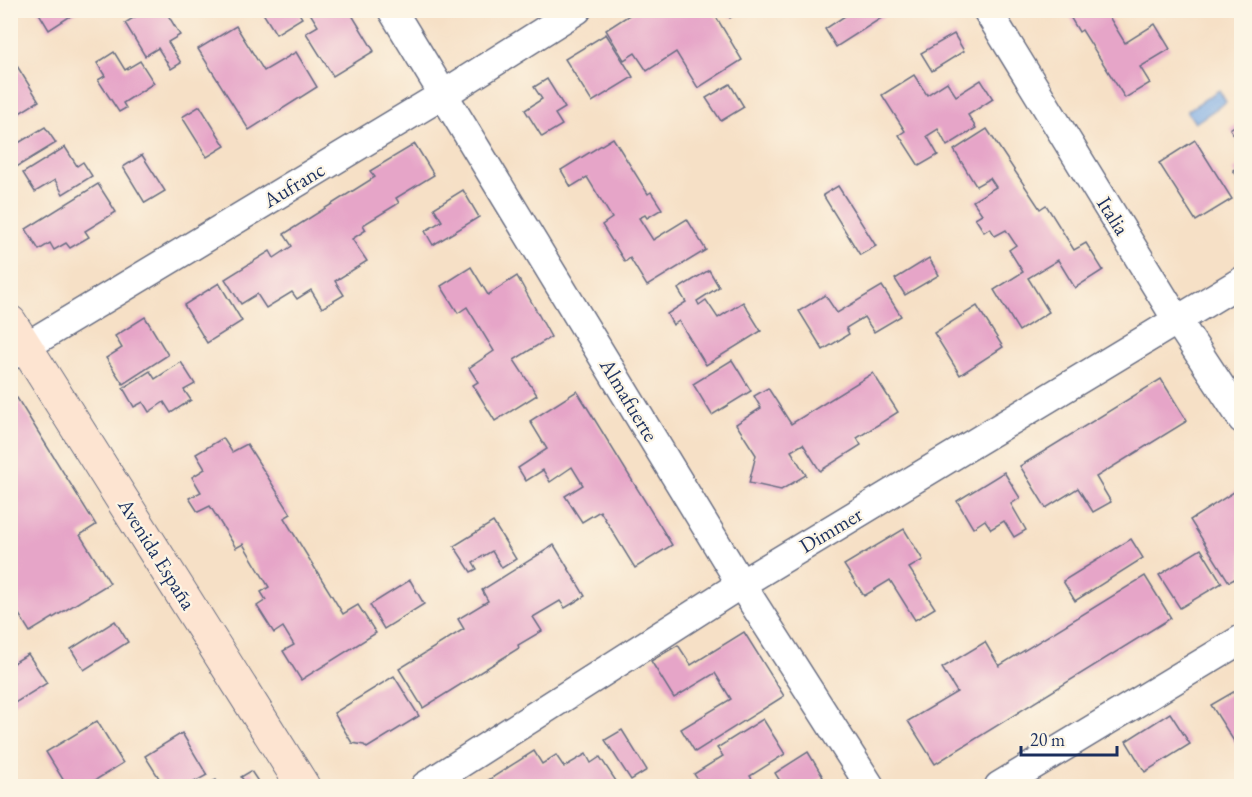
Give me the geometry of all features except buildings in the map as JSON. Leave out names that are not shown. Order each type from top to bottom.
[{"type":"main road","name":"Avenida España","points":[[16,342],[303,786]]},
{"type":"street","name":"Almafuerte","points":[[392,10],[741,584],[870,786]]},
{"type":"street","name":"Aufranc","points":[[16,342],[444,94],[577,10]]},
{"type":"street","name":"Italia","points":[[987,10],[1177,320],[1242,419]]},
{"type":"street","name":"Dimmer","points":[[425,786],[741,584],[1242,281]]},
{"type":"street","points":[[999,786],[1242,639]]},
{"type":"water","points":[[1219,90],[1226,102],[1195,123],[1187,111]]}]
